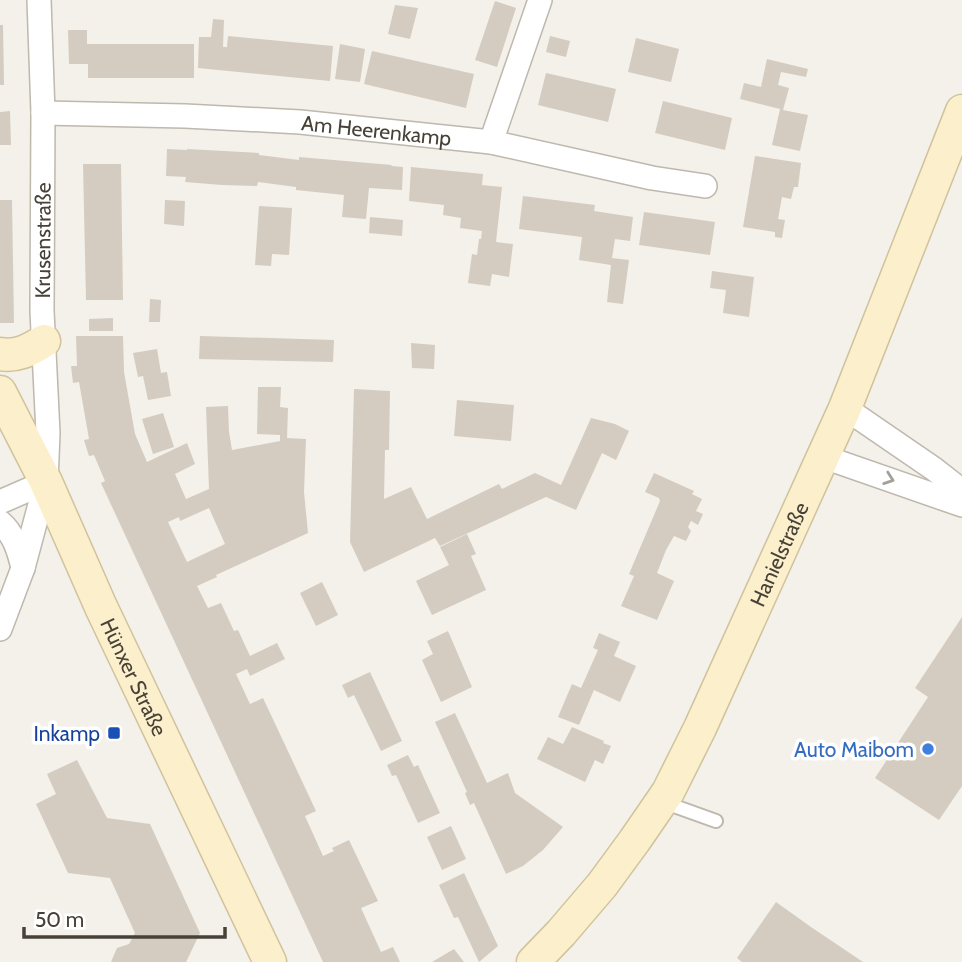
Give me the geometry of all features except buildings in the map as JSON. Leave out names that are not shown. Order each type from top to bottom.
[{"type":"main road","name":"Hanielstraße","points":[[533,962],[602,885],[668,792],[824,457],[955,150],[962,111]]},
{"type":"main road","points":[[0,354],[27,352],[44,341]]},
{"type":"main road","name":"Hünxer Straße","points":[[0,392],[46,482],[101,607],[271,962]]},
{"type":"street","name":"Krusenstraße","points":[[0,629],[23,568],[46,482],[48,433],[42,311],[43,113],[39,0]]},
{"type":"street","points":[[491,142],[540,0]]},
{"type":"street","name":"Am Heerenkamp","points":[[43,113],[300,122],[491,142],[652,178],[705,186]]},
{"type":"street","points":[[845,408],[962,491]]},
{"type":"street","points":[[824,457],[962,505]]},
{"type":"street","points":[[0,502],[46,482]]},
{"type":"street","points":[[0,522],[18,547],[23,568]]},
{"type":"lane","points":[[661,802],[716,821]]},
{"type":"place","name":"Inkamp","points":[[114,733]]},
{"type":"place","name":"Auto Maibom","points":[[928,749]]}]
